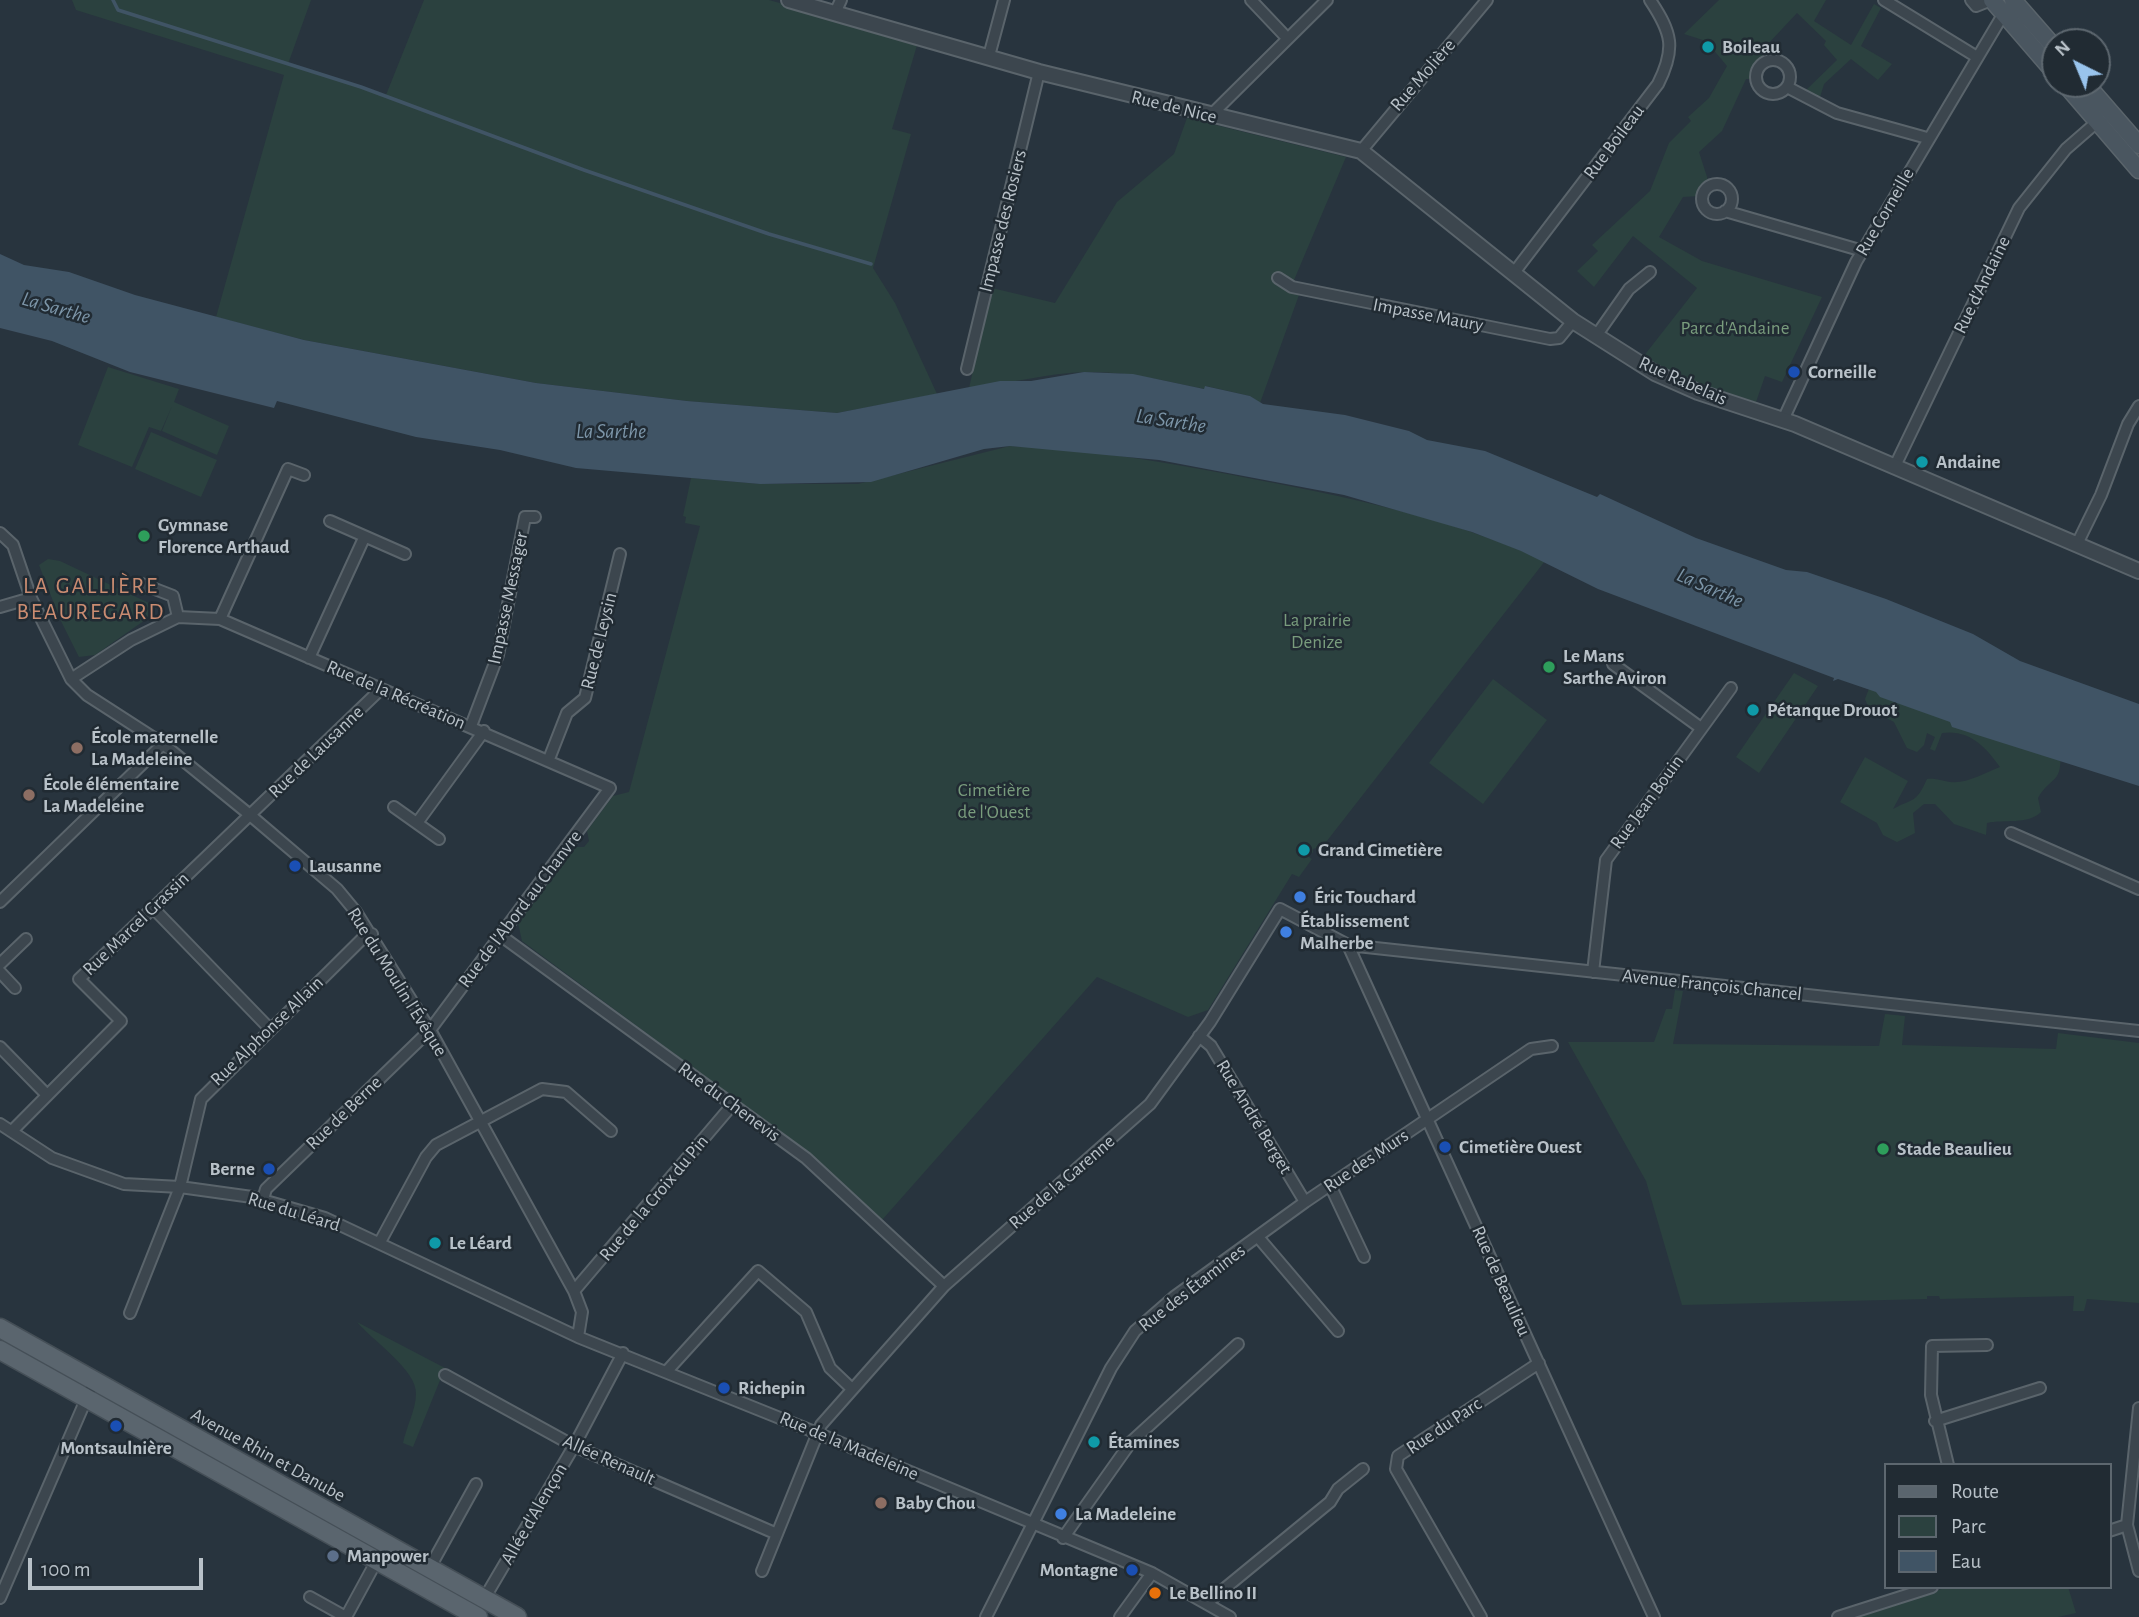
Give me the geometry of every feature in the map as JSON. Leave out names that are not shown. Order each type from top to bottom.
[{"type":"main road","points":[[1991,0],[2009,7],[2041,36]]},
{"type":"main road","points":[[2009,7],[2041,52]]},
{"type":"main road","points":[[2077,98],[2139,170]]},
{"type":"main road","points":[[2098,98],[2139,145]]},
{"type":"main road","name":"Avenue Rhin et Danube","points":[[0,1328],[90,1390],[478,1617]]},
{"type":"main road","name":"Avenue Rhin et Danube","points":[[0,1350],[90,1390],[517,1617]]},
{"type":"street","name":"Rue de Nice","points":[[789,0],[838,7],[1039,72],[1361,151]]},
{"type":"street","points":[[989,56],[1004,0]]},
{"type":"street","points":[[1251,0],[1287,38]]},
{"type":"street","points":[[1210,116],[1327,0]]},
{"type":"street","name":"Rue Boileau","points":[[1513,274],[1658,84],[1669,63],[1670,42],[1665,23],[1650,0]]},
{"type":"street","points":[[1884,0],[1977,57]]},
{"type":"street","points":[[1971,0],[1976,6],[1991,0]]},
{"type":"street","name":"Rue Molière","points":[[1361,151],[1479,3]]},
{"type":"street","name":"Rue Corneille","points":[[1783,420],[1863,251],[1927,138],[2009,7]]},
{"type":"street","name":"Impasse des Rosiers","points":[[967,369],[1039,72]]},
{"type":"street","points":[[1787,87],[1836,113],[1927,138]]},
{"type":"street","name":"Rue d'Andaine","points":[[1894,468],[2019,208],[2066,149],[2097,122]]},
{"type":"street","name":"Rue Rabelais","points":[[1361,151],[1573,321],[1655,373],[1698,392],[1783,420],[2139,571]]},
{"type":"street","points":[[1725,211],[1863,251]]},
{"type":"street","points":[[1596,336],[1629,289],[1650,272]]},
{"type":"street","name":"Impasse Maury","points":[[1278,278],[1292,287],[1550,340],[1559,338],[1573,321]]},
{"type":"street","points":[[2077,544],[2101,495],[2106,475],[2128,424],[2139,406]]},
{"type":"street","points":[[220,619],[288,469],[304,475]]},
{"type":"street","name":"Impasse Messager","points":[[471,726],[498,655],[526,517],[535,517]]},
{"type":"street","points":[[330,521],[405,554]]},
{"type":"street","name":"Rue du Moulin l'Évêque","points":[[0,533],[13,545],[32,598],[71,679],[87,695],[163,744],[250,815],[337,889],[372,934],[430,1030],[574,1291],[582,1312],[578,1337]]},
{"type":"street","points":[[309,658],[365,538]]},
{"type":"street","name":"Rue de Leysin","points":[[549,759],[567,713],[585,698],[620,554]]},
{"type":"street","points":[[142,584],[173,596],[178,617]]},
{"type":"street","points":[[0,607],[32,598]]},
{"type":"street","name":"Rue de la Récréation","points":[[71,679],[131,640],[178,617],[220,619],[549,759],[610,788]]},
{"type":"street","points":[[1613,664],[1701,728]]},
{"type":"street","name":"Rue Jean Bouin","points":[[1593,972],[1606,860],[1731,688]]},
{"type":"street","name":"Rue de Lausanne","points":[[250,815],[381,689]]},
{"type":"street","points":[[417,823],[484,732]]},
{"type":"street","points":[[0,902],[163,744]]},
{"type":"street","name":"Rue de l'Abord au Chanvre","points":[[430,1030],[610,788]]},
{"type":"street","points":[[394,807],[439,839]]},
{"type":"street","name":"Rue Marcel Grassin","points":[[12,1131],[121,1021],[79,979],[239,822],[250,815]]},
{"type":"street","points":[[2011,833],[2139,889]]},
{"type":"street","points":[[153,908],[270,1029]]},
{"type":"street","name":"Avenue François Chancel","points":[[1280,909],[1348,945],[2139,1031]]},
{"type":"street","name":"Rue de la Garenne","points":[[762,1572],[817,1433],[851,1388],[944,1286],[1150,1104],[1199,1036],[1280,909]]},
{"type":"street","name":"Rue Alphonse Allain","points":[[130,1313],[180,1187],[201,1099],[363,938],[372,934]]},
{"type":"street","name":"Rue du Chenevis","points":[[500,935],[806,1158],[944,1286]]},
{"type":"street","points":[[0,964],[26,939]]},
{"type":"street","name":"Rue de Beaulieu","points":[[1348,945],[1654,1617]]},
{"type":"street","points":[[0,972],[15,988]]},
{"type":"street","name":"Rue de Berne","points":[[263,1199],[266,1189],[430,1030]]},
{"type":"street","name":"Rue André Berget","points":[[1199,1036],[1211,1046],[1305,1202]]},
{"type":"street","name":"Rue des Murs","points":[[1305,1202],[1531,1049],[1552,1046]]},
{"type":"street","points":[[0,1047],[47,1095]]},
{"type":"street","points":[[380,1242],[426,1157],[436,1145],[542,1089],[559,1089],[566,1092],[611,1131]]},
{"type":"street","name":"Rue de la Croix du Pin","points":[[574,1291],[733,1104]]},
{"type":"street","name":"Rue du Léard","points":[[0,1124],[52,1158],[124,1184],[180,1187],[263,1199],[325,1218],[578,1337]]},
{"type":"street","points":[[1330,1185],[1364,1257]]},
{"type":"street","name":"Rue des Étamines","points":[[986,1617],[1111,1368],[1135,1331],[1174,1297],[1305,1202]]},
{"type":"street","points":[[1258,1237],[1338,1331]]},
{"type":"street","points":[[667,1371],[758,1271],[806,1312],[830,1368],[851,1388]]},
{"type":"street","name":"Rue de la Madeleine","points":[[578,1337],[667,1371],[1152,1573],[1230,1617]]},
{"type":"street","points":[[1063,1538],[1131,1442],[1238,1344]]},
{"type":"street","points":[[1947,1463],[1935,1422],[1931,1395],[1932,1346],[1987,1345]]},
{"type":"street","name":"Allée d'Alençon","points":[[484,1599],[574,1446],[623,1353]]},
{"type":"street","name":"Rue du Parc","points":[[1481,1617],[1396,1469],[1395,1462],[1398,1456],[1539,1363]]},
{"type":"street","name":"Allée Renault","points":[[446,1375],[574,1446],[777,1534]]},
{"type":"street","points":[[1935,1422],[2040,1388]]},
{"type":"street","points":[[0,1598],[15,1570],[90,1390]]},
{"type":"street","points":[[2139,1408],[2127,1525],[2139,1571]]},
{"type":"street","points":[[1206,1603],[1331,1502],[1338,1489],[1363,1469]]},
{"type":"street","points":[[429,1569],[476,1484]]},
{"type":"street","points":[[2111,1530],[2127,1525]]},
{"type":"street","points":[[310,1597],[346,1617],[377,1560]]},
{"type":"street","points":[[1120,1617],[1152,1573]]},
{"type":"street","points":[[1838,1617],[1925,1589]]},
{"type":"green space","points":[[72,0],[311,0],[288,64],[386,95],[424,0],[769,0],[918,42],[892,129],[911,134],[873,268],[895,303],[937,394],[837,413],[687,401],[536,383],[304,340],[216,317],[284,75],[76,10]]},
{"type":"green space","name":"Parc d'Andaine","points":[[1719,0],[1826,0],[1814,21],[1851,45],[1874,4],[1881,8],[1861,46],[1892,64],[1878,80],[1851,59],[1824,84],[1820,97],[1805,91],[1837,60],[1824,45],[1826,41],[1797,13],[1767,45],[1776,56],[1763,62],[1754,79],[1746,79],[1722,131],[1699,152],[1708,180],[1699,196],[1683,197],[1659,237],[1702,261],[1822,297],[1782,382],[1765,376],[1756,402],[1692,381],[1643,357],[1697,288],[1633,236],[1594,287],[1577,271],[1598,251],[1592,245],[1650,191],[1669,143],[1691,121],[1688,117],[1709,98],[1727,66],[1706,41],[1684,34]]},
{"type":"green space","points":[[1187,118],[1346,157],[1289,292],[1299,295],[1260,403],[1250,396],[1206,386],[1205,389],[1146,377],[1102,372],[1057,374],[969,388],[992,288],[1055,303],[1117,202],[1174,154]]},
{"type":"green space","points":[[108,367],[179,389],[174,402],[229,426],[217,455],[162,431],[172,406],[161,431],[149,427],[132,467],[78,445]]},
{"type":"green space","points":[[151,432],[217,460],[201,497],[135,469]]},
{"type":"green space","name":"Cimetière de l'Ouest","points":[[1010,446],[1136,458],[1339,496],[1463,529],[1545,561],[1323,846],[1313,849],[1313,853],[1302,846],[1299,850],[1312,859],[1299,877],[1292,874],[1208,1010],[1188,1017],[1097,977],[882,1220],[810,1154],[522,941],[518,923],[576,847],[584,847],[589,841],[587,831],[613,796],[629,792],[700,526],[685,523],[686,517],[683,516],[691,478],[760,484],[858,484]]},
{"type":"green space","points":[[48,559],[60,561],[149,603],[148,618],[95,655],[79,657],[60,619],[39,565]]},
{"type":"green space","points":[[1794,673],[1818,686],[1759,773],[1736,757]]},
{"type":"green space","points":[[1493,679],[1547,720],[1483,804],[1429,763]]},
{"type":"green space","points":[[1870,686],[2060,750],[2058,775],[2038,798],[2041,812],[2029,819],[1987,823],[1986,835],[1954,824],[1935,804],[1924,804],[1913,813],[1915,833],[1897,842],[1883,835],[1877,823],[1840,802],[1865,757],[1908,781],[1893,809],[1917,797],[1927,779],[1963,781],[2000,767],[1983,746],[1969,737],[1952,732],[1942,733],[1935,751],[1930,749],[1935,737],[1927,733],[1924,745],[1917,752],[1907,748],[1894,722],[1869,709],[1865,699]]},
{"type":"green space","name":"Stade Beaulieu","points":[[1675,990],[1683,991],[1673,1044],[1879,1046],[1885,1014],[1905,1016],[1902,1045],[2056,1049],[2058,1033],[2139,1043],[2139,1303],[2087,1299],[2084,1311],[2073,1311],[2074,1296],[1940,1299],[1939,1296],[1927,1296],[1927,1299],[1682,1305],[1646,1181],[1568,1042],[1654,1042],[1666,1009],[1672,1009]]},
{"type":"green space","points":[[357,1322],[445,1368],[413,1447],[403,1443],[414,1406],[414,1385],[402,1366]]},
{"type":"green space","points":[[1942,1589],[2069,1589],[2076,1613],[2058,1617],[1854,1617]]},
{"type":"water","name":"La Sarthe","points":[[0,254],[24,265],[69,272],[135,295],[304,340],[536,383],[687,401],[837,413],[1000,381],[1031,381],[1084,372],[1133,374],[1250,396],[1263,404],[1345,415],[1409,431],[1427,440],[1485,451],[1597,497],[1600,494],[1696,538],[1786,570],[1807,572],[1886,599],[1973,634],[2020,661],[2139,704],[2139,786],[1952,727],[1950,722],[1880,697],[1876,692],[1838,679],[1833,681],[1834,678],[1598,589],[1521,551],[1472,532],[1344,495],[1159,460],[1010,446],[984,449],[871,482],[760,484],[576,468],[500,450],[416,437],[277,401],[274,408],[130,372],[52,341],[0,328]]},
{"type":"waterway","points":[[113,0],[118,10],[361,87],[584,170],[769,234],[871,264]]},
{"type":"place","name":"Boileau","points":[[1708,47]]},
{"type":"place","name":"Corneille","points":[[1794,372]]},
{"type":"place","name":"Andaine","points":[[1922,462]]},
{"type":"place","name":"Gymnase Florence Arthaud","points":[[144,536]]},
{"type":"place","name":"Le Mans Sarthe Aviron","points":[[1549,667]]},
{"type":"place","name":"Pétanque Drouot","points":[[1753,710]]},
{"type":"place","name":"École maternelle La Madeleine","points":[[77,748]]},
{"type":"place","name":"École élémentaire La Madeleine","points":[[29,795]]},
{"type":"place","name":"Grand Cimetière","points":[[1304,850]]},
{"type":"place","name":"Lausanne","points":[[295,866]]},
{"type":"place","name":"Éric Touchard","points":[[1300,897]]},
{"type":"place","name":"Établissement Malherbe","points":[[1286,932]]},
{"type":"place","name":"Cimetière Ouest","points":[[1445,1147]]},
{"type":"place","name":"Stade Beaulieu","points":[[1883,1149]]},
{"type":"place","name":"Berne","points":[[269,1169]]},
{"type":"place","name":"Le Léard","points":[[435,1243]]},
{"type":"place","name":"Richepin","points":[[724,1388]]},
{"type":"place","name":"Montsaulnière","points":[[116,1426]]},
{"type":"place","name":"Étamines","points":[[1094,1442]]},
{"type":"place","name":"Baby Chou","points":[[881,1503]]},
{"type":"place","name":"La Madeleine","points":[[1061,1514]]},
{"type":"place","name":"Manpower","points":[[333,1556]]},
{"type":"place","name":"Montagne","points":[[1132,1570]]},
{"type":"place","name":"Le Bellino II","points":[[1155,1593]]},
{"type":"district","name":"LA GALLIÈRE BEAUREGARD","points":[[91,599]]},
{"type":"park label","name":"La prairie Denize","points":[[1317,631]]}]
